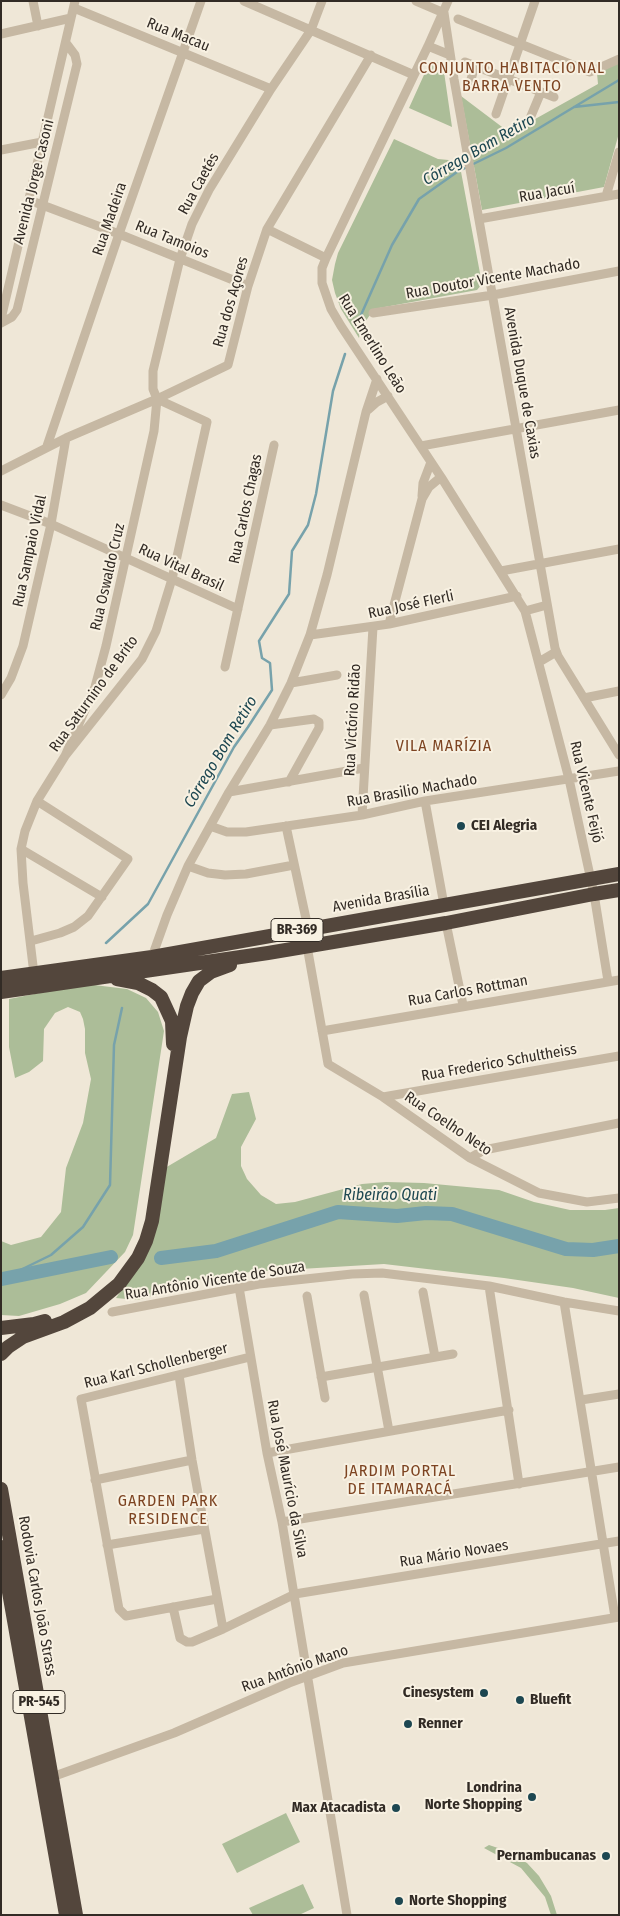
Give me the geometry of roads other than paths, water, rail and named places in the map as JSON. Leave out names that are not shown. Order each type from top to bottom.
[{"type":"highway","name":"Avenida Brasília","points":[[1,978],[152,957],[619,874]]},
{"type":"highway","name":"BR-369","points":[[1,992],[268,953],[446,923],[619,890]]},
{"type":"highway","points":[[1,1354],[23,1337],[64,1322],[90,1308],[114,1289],[132,1267],[146,1241],[152,1221],[180,1037],[192,993],[199,981],[211,972],[268,953]]},
{"type":"highway","points":[[1,1328],[34,1324],[64,1313],[91,1299],[121,1268],[142,1232],[146,1220],[174,1037],[172,1020],[161,997],[152,990],[127,980],[106,977]]},
{"type":"highway","name":"Rodovia Carlos João Strass","points":[[1,1489],[76,1915]]},
{"type":"highway","name":"Rodovia Carlos João Strass","points":[[1,1547],[66,1915]]},
{"type":"street","points":[[33,1],[38,26]]},
{"type":"street","name":"Rua Madeira","points":[[47,446],[119,234],[202,1]]},
{"type":"street","points":[[244,1],[414,75]]},
{"type":"street","name":"Rua Caetés","points":[[158,399],[153,389],[153,372],[180,259],[192,224],[210,190],[271,89],[311,30],[322,1]]},
{"type":"street","points":[[416,1],[444,13]]},
{"type":"street","name":"Avenida Duque de Caxias","points":[[448,1],[444,13],[450,55],[556,652],[619,754]]},
{"type":"street","points":[[496,114],[535,1]]},
{"type":"street","name":"Rua Macau","points":[[75,4],[271,89]]},
{"type":"street","name":"Avenida Jorge Casoni","points":[[1,319],[75,4]]},
{"type":"street","name":"Rua Emerlino Leão","points":[[444,13],[326,258],[322,268],[322,284],[331,309],[441,477],[525,611]]},
{"type":"street","points":[[1,34],[71,18]]},
{"type":"street","points":[[458,19],[590,72],[619,59]]},
{"type":"street","name":"Avenida Jorge Casoni","points":[[1,323],[12,317],[17,310],[77,64],[75,55],[66,43]]},
{"type":"street","points":[[428,46],[450,55]]},
{"type":"street","name":"Rua dos Açores","points":[[1,471],[47,446],[158,399],[228,365],[248,286],[267,229],[371,55]]},
{"type":"street","points":[[465,62],[554,97]]},
{"type":"street","points":[[469,86],[476,66]]},
{"type":"street","points":[[532,116],[541,92]]},
{"type":"street","points":[[1,150],[42,142]]},
{"type":"street","points":[[606,196],[619,152]]},
{"type":"street","name":"Rua Jacuí","points":[[479,219],[619,194]]},
{"type":"street","name":"Rua Tamoios","points":[[29,200],[248,286]]},
{"type":"street","points":[[267,229],[326,258]]},
{"type":"street","name":"Rua Doutor Vicente Machado","points":[[373,313],[493,295],[619,271]]},
{"type":"street","points":[[152,957],[167,915],[188,866],[229,792],[270,725],[291,683],[310,635],[327,575],[366,412],[377,379]]},
{"type":"street","points":[[366,412],[388,396]]},
{"type":"street","name":"Rua Oswaldo Cruz","points":[[65,756],[95,687],[106,646],[152,440],[158,399]]},
{"type":"street","name":"Rua Saturnino de Brito","points":[[34,974],[23,883],[22,849],[25,831],[37,801],[65,756],[142,659],[156,631],[172,578],[207,422],[158,399]]},
{"type":"street","points":[[421,446],[619,410]]},
{"type":"street","name":"Rua Sampaio Vidal","points":[[1,695],[11,678],[23,646],[51,524],[66,438]]},
{"type":"street","name":"Rua Carlos Chagas","points":[[225,667],[274,445]]},
{"type":"street","points":[[389,624],[422,499],[423,483],[431,462]]},
{"type":"street","points":[[422,499],[429,487],[441,477]]},
{"type":"street","name":"Rua Vital Brasil","points":[[1,505],[51,524],[238,609]]},
{"type":"street","points":[[501,571],[619,549]]},
{"type":"street","name":"Rua José FIerli","points":[[310,635],[389,624],[516,596]]},
{"type":"street","points":[[525,611],[547,605]]},
{"type":"street","name":"Rua Vicente Feijó","points":[[525,611],[570,779],[594,894],[608,982]]},
{"type":"street","name":"Rua Victório Ridão","points":[[362,815],[372,627]]},
{"type":"street","points":[[539,662],[556,652]]},
{"type":"street","points":[[291,683],[337,675]]},
{"type":"street","points":[[584,698],[619,691]]},
{"type":"street","points":[[270,725],[314,719],[319,722],[319,728],[289,782]]},
{"type":"street","points":[[229,792],[364,768]]},
{"type":"street","name":"Rua Brasilio Machado","points":[[210,826],[236,833],[362,815],[425,802],[619,771]]},
{"type":"street","points":[[31,941],[74,928],[88,916],[128,859],[37,801]]},
{"type":"street","points":[[425,802],[444,905]]},
{"type":"street","points":[[286,826],[308,928]]},
{"type":"street","points":[[22,849],[102,897]]},
{"type":"street","points":[[188,866],[208,873],[225,875],[246,874],[294,865]]},
{"type":"street","points":[[446,923],[463,1005]]},
{"type":"street","name":"Rua Coelho Neto","points":[[308,946],[328,1064],[383,1097],[470,1158],[538,1193],[587,1202],[619,1198]]},
{"type":"street","name":"Rua Carlos Rottman","points":[[322,1031],[463,1005],[619,980]]},
{"type":"street","name":"Rua Frederico Schultheiss","points":[[383,1097],[619,1056]]},
{"type":"street","points":[[470,1158],[484,1150],[619,1123]]},
{"type":"street","name":"Rua Antônio Vicente de Souza","points":[[112,1312],[239,1287],[352,1274],[382,1274],[489,1286],[564,1302],[619,1311]]},
{"type":"street","points":[[489,1286],[520,1484]]},
{"type":"street","name":"Rua José Maurício da Silva","points":[[239,1287],[267,1453],[282,1522],[348,1915]]},
{"type":"street","points":[[423,1292],[435,1357]]},
{"type":"street","points":[[364,1295],[389,1431]]},
{"type":"street","points":[[307,1296],[325,1398]]},
{"type":"street","points":[[564,1302],[591,1472],[617,1617]]},
{"type":"street","points":[[321,1377],[453,1354]]},
{"type":"street","name":"Rua Karl Schollenberger","points":[[173,1607],[126,1616],[119,1609],[81,1399],[250,1357]]},
{"type":"street","points":[[179,1375],[204,1530],[223,1629]]},
{"type":"street","points":[[581,1400],[619,1394]]},
{"type":"street","points":[[267,1453],[509,1410]]},
{"type":"street","points":[[95,1480],[192,1460]]},
{"type":"street","points":[[282,1522],[619,1467]]},
{"type":"street","points":[[107,1545],[204,1530]]},
{"type":"street","name":"Rua Mário Novaes","points":[[173,1607],[180,1638],[187,1642],[192,1642],[294,1594],[619,1540]]},
{"type":"street","points":[[173,1607],[217,1598]]},
{"type":"street","name":"Rua Antônio Mano","points":[[52,1777],[174,1734],[343,1662],[617,1617]]},
{"type":"waterway","name":"Córrego Bom Retiro","points":[[357,324],[392,245],[419,199],[457,172],[506,148],[619,80]]},
{"type":"waterway","points":[[574,107],[619,102]]},
{"type":"waterway","name":"Córrego Bom Retiro","points":[[106,943],[148,904],[234,747],[272,690],[270,663],[262,658],[259,641],[289,594],[292,551],[308,525],[316,494],[333,391],[345,354]]},
{"type":"waterway","name":"Córrego Bom Retiro","points":[[2,1279],[51,1255],[83,1227],[110,1185],[114,1045],[122,1008]]},
{"type":"waterway","name":"Ribeirão Quati","points":[[161,1258],[216,1251],[338,1212],[397,1216],[426,1213],[452,1214],[566,1249],[593,1250],[619,1246]]},
{"type":"waterway","name":"Ribeirão Quati","points":[[2,1279],[111,1257]]},
{"type":"place","name":"CEI Alegria","points":[[461,826]]},
{"type":"place","name":"Cinesystem","points":[[484,1693]]},
{"type":"place","name":"Bluefit","points":[[520,1700]]},
{"type":"place","name":"Renner","points":[[408,1724]]},
{"type":"place","name":"Londrina Norte Shopping","points":[[532,1797]]},
{"type":"place","name":"Max Atacadista","points":[[396,1808]]},
{"type":"place","name":"Pernambucanas","points":[[606,1856]]},
{"type":"place","name":"Norte Shopping","points":[[399,1901]]},
{"type":"district","name":"CONJUNTO HABITACIONAL BARRA VENTO","points":[[512,78]]},
{"type":"district","name":"VILA MARÍZIA","points":[[444,747]]},
{"type":"district","name":"JARDIM PORTAL DE ITAMARACÁ","points":[[400,1481]]},
{"type":"district","name":"GARDEN PARK RESIDENCE","points":[[168,1511]]}]
